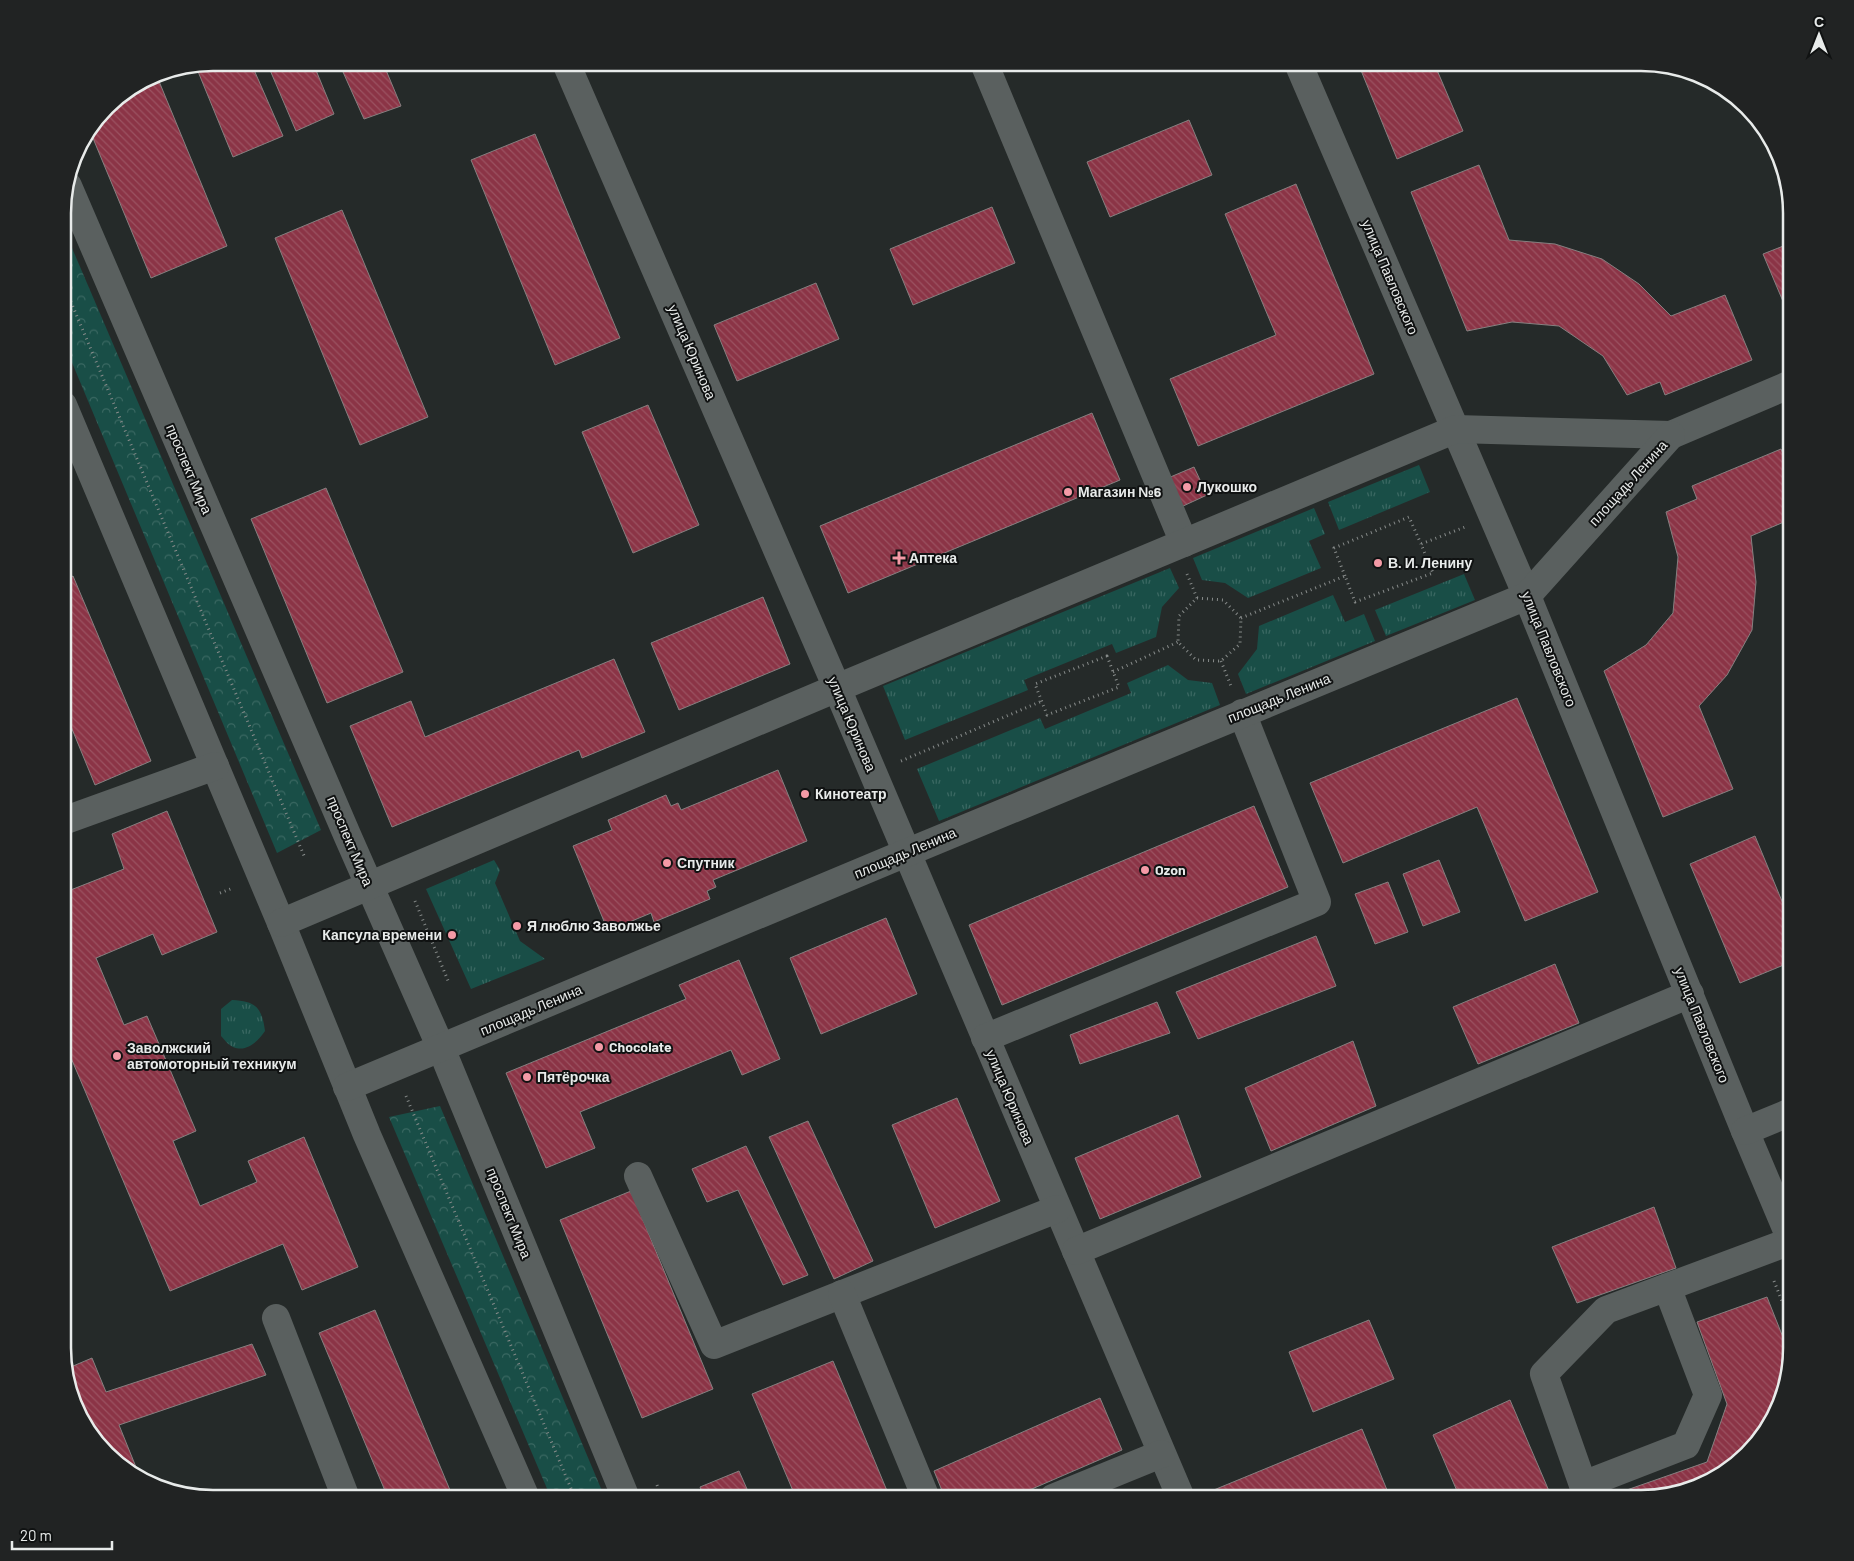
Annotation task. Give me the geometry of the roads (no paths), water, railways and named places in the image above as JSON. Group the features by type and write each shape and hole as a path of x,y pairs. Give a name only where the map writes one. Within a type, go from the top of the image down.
{"street":[{"path":"988,71 1184,542"},
{"name":"улица Павловского","path":"1302,71 1494,516 1783,1220"},
{"name":"улица Юринова","path":"570,72 837,688 1177,1490"},
{"name":"проспект Мира","path":"73,197 441,1048 623,1490"},
{"path":"1671,435 1783,388"},
{"path":"72,426 281,924 347,1087 523,1490"},
{"name":"площадь Ленина","path":"281,924 837,688 1456,429 1671,435"},
{"name":"площадь Ленина","path":"347,1087 906,852 1527,596 1671,435"},
{"path":"985,1038 1317,902 1242,714"},
{"path":"72,817 215,766"},
{"path":"1076,1251 1690,994"},
{"path":"1745,1131 1783,1116"},
{"path":"638,1176 714,1345 1057,1209"},
{"path":"1667,1287 1708,1396 1686,1445 1583,1485 1544,1374 1606,1310 1667,1287 1783,1244"},
{"path":"842,1294 923,1490"},
{"path":"276,1318 343,1490"},
{"path":"1073,1490 1161,1454"}],"place":[{"name":"Лукошко","path":"1187,487"},
{"name":"Магазин №6","path":"1068,492"},
{"name":"Аптека","path":"899,558"},
{"name":"В. И. Ленину","path":"1378,563"},
{"name":"Кинотеатр","path":"805,794"},
{"name":"Спутник","path":"667,863"},
{"name":"Ozon","path":"1145,870"},
{"name":"Я люблю Заволжье","path":"517,926"},
{"name":"Капсула времени","path":"452,935"},
{"name":"Chocolate","path":"599,1047"},
{"name":"Заволжский автомоторный техникум","path":"117,1056"},
{"name":"Пятёрочка","path":"527,1077"}]}
